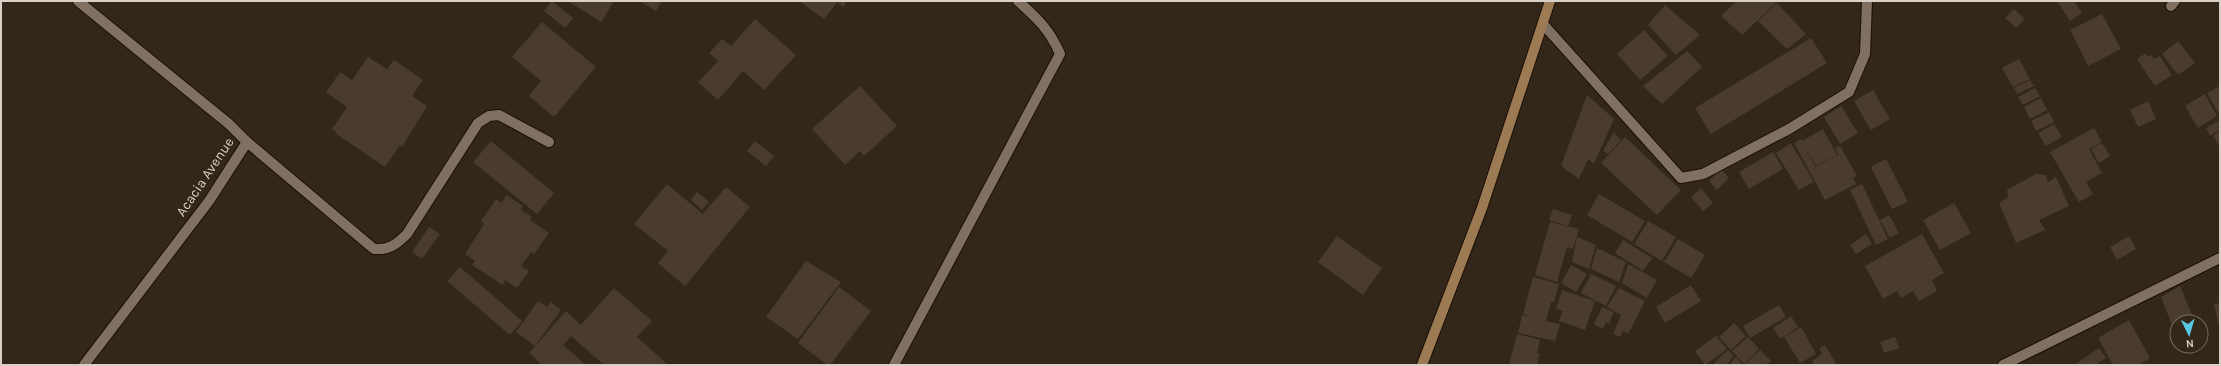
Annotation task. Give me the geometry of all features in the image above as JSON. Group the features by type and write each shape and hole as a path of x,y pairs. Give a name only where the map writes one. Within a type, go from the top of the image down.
{"street":[{"name":"Acacia Avenue","path":"78,1 229,124 247,142 209,201 84,365"},
{"path":"894,365 1060,54 1053,37 1039,20 1018,1"},
{"path":"1422,365 1482,208 1550,1"},
{"path":"1543,24 1681,178 1702,174 1789,129 1849,92 1865,54 1867,1"},
{"path":"247,142 374,248 384,250 396,246 407,234 478,123 489,116 498,115 549,142"},
{"path":"2002,365 2220,258"}],"building":[{"path":"552,1 573,18 565,28 544,11"},
{"path":"568,1 614,1 601,22"},
{"path":"640,1 662,1 656,11"},
{"path":"799,1 847,1 843,7 837,2 824,19"},
{"path":"1737,1 1774,1 1776,3 1742,35 1721,16"},
{"path":"2057,1 2074,1 2082,13 2070,21"},
{"path":"1777,3 1806,34 1787,49 1758,21"},
{"path":"1665,5 1700,35 1676,55 1648,25"},
{"path":"2014,9 2025,19 2016,28 2005,18"},
{"path":"2102,14 2121,49 2088,66 2070,30"},
{"path":"755,19 796,55 764,90 743,71 718,100 698,82 718,61 709,53 722,39 731,46"},
{"path":"542,22 596,67 554,117 529,96 541,81 512,57"},
{"path":"1644,30 1668,56 1640,80 1617,54"},
{"path":"1811,38 1827,63 1711,134 1695,108"},
{"path":"2178,41 2195,63 2178,75 2162,54"},
{"path":"1687,51 1702,67 1662,104 1643,86"},
{"path":"2146,53 2148,57 2152,55 2154,59 2160,56 2172,75 2155,86 2137,59"},
{"path":"368,57 387,69 394,60 423,80 412,96 427,106 402,147 400,145 385,167 335,133 336,132 332,129 347,107 326,92 340,72 352,80"},
{"path":"2019,59 2030,79 2013,87 2002,68"},
{"path":"2030,80 2034,86 2017,94 2014,88"},
{"path":"860,86 897,126 864,156 860,151 845,165 812,129"},
{"path":"2220,86 2220,116 2207,93"},
{"path":"2035,88 2040,96 2023,105 2018,97"},
{"path":"1873,90 1890,119 1871,130 1854,101"},
{"path":"2205,94 2217,116 2198,128 2185,106"},
{"path":"1587,95 1614,119 1594,164 1588,159 1579,179 1561,166"},
{"path":"2041,98 2047,110 2030,119 2024,107"},
{"path":"2148,101 2156,119 2138,127 2130,110"},
{"path":"1841,106 1858,133 1840,144 1824,117"},
{"path":"2049,112 2054,122 2036,131 2031,121"},
{"path":"2220,120 2220,130 2210,136 2206,128"},
{"path":"2054,124 2062,137 2046,146 2038,133"},
{"path":"2094,128 2102,142 2089,149 2102,173 2086,182 2093,194 2079,202 2050,152"},
{"path":"1823,129 1837,155 1816,166 1806,150 1815,167 1838,155 1835,148 1840,146 1857,176 1853,178 1856,184 1825,200 1794,143 1801,139 1802,141"},
{"path":"2220,131 2220,147 2213,136"},
{"path":"1614,132 1621,140 1608,154 1603,151"},
{"path":"1625,137 1681,190 1657,215 1601,163"},
{"path":"491,141 554,193 537,214 473,162"},
{"path":"755,141 774,156 766,166 747,151"},
{"path":"1791,143 1814,182 1799,190 1776,153"},
{"path":"2102,143 2110,156 2099,163 2091,149"},
{"path":"1773,152 1783,169 1749,189 1739,172"},
{"path":"1886,159 1908,202 1892,209 1871,167"},
{"path":"1721,169 1729,178 1717,190 1709,181"},
{"path":"2036,174 2046,175 2048,182 2056,177 2069,206 2039,220 2045,230 2016,243 1999,203 2008,197 2007,190"},
{"path":"667,184 703,214 726,187 750,207 685,286 658,263 668,251 634,224"},
{"path":"1862,184 1888,239 1876,245 1850,190"},
{"path":"1701,188 1713,203 1703,211 1691,197"},
{"path":"697,192 709,202 702,210 691,200"},
{"path":"1599,194 1645,221 1632,242 1587,215"},
{"path":"507,195 523,206 521,210 532,217 530,220 549,233 534,254 531,252 521,266 529,271 517,288 505,280 503,285 472,265 475,261 465,254 484,224 481,221 496,199 501,203"},
{"path":"1954,203 1971,233 1940,250 1923,220"},
{"path":"1553,209 1572,215 1568,226 1549,220"},
{"path":"1889,215 1899,233 1890,238 1880,220"},
{"path":"1648,221 1676,237 1662,261 1634,244"},
{"path":"1550,222 1579,229 1573,249 1567,247 1557,282 1535,275"},
{"path":"429,227 440,234 422,259 412,252"},
{"path":"1866,234 1872,244 1856,254 1850,245"},
{"path":"1922,234 1944,273 1932,280 1937,291 1919,301 1913,291 1901,298 1897,291 1883,299 1865,266"},
{"path":"1337,236 1382,268 1363,295 1318,262"},
{"path":"2129,236 2136,249 2117,260 2110,247"},
{"path":"1577,237 1596,245 1589,269 1572,262"},
{"path":"1678,239 1705,255 1691,278 1664,262"},
{"path":"1623,240 1652,258 1643,271 1615,253"},
{"path":"1597,248 1626,262 1619,282 1591,269"},
{"path":"806,261 841,282 798,339 766,317"},
{"path":"1628,264 1657,280 1647,298 1622,283"},
{"path":"1571,265 1587,274 1576,292 1561,283"},
{"path":"460,267 522,321 510,335 447,281"},
{"path":"1591,274 1616,286 1606,306 1581,293"},
{"path":"1533,277 1559,284 1554,302 1551,302 1546,321 1560,324 1555,341 1518,333 1522,315 1530,317 1523,314"},
{"path":"1691,285 1701,301 1665,323 1656,307"},
{"path":"2180,286 2192,314 2169,314 2169,318 2161,297"},
{"path":"839,287 871,311 830,365 828,365 798,343"},
{"path":"614,288 652,321 637,337 666,363 664,365 604,365 571,336 563,345 586,365 542,365 529,353 566,311 581,325"},
{"path":"1619,288 1645,301 1628,334 1623,331 1620,337 1613,334 1621,315 1607,307"},
{"path":"1562,290 1595,301 1585,330 1559,321 1563,311 1556,309"},
{"path":"538,301 547,307 551,302 561,310 535,346 516,332"},
{"path":"2220,303 2220,322 2218,323 2214,304"},
{"path":"1779,305 1786,317 1750,338 1743,326"},
{"path":"1602,307 1614,312 1609,324 1606,322 1603,329 1594,324"},
{"path":"1791,316 1798,327 1780,339 1773,328"},
{"path":"2129,320 2150,358 2138,365 2113,365 2098,338"},
{"path":"1734,323 1746,336 1731,350 1719,337"},
{"path":"1801,327 1816,354 1800,363 1784,337"},
{"path":"1517,334 1540,340 1537,353 1540,354 1537,365 1509,365"},
{"path":"1716,336 1727,349 1705,365 1695,351"},
{"path":"1748,337 1759,349 1744,364 1732,351"},
{"path":"1895,337 1899,348 1884,353 1880,342"},
{"path":"1825,345 1837,365 1814,365 1812,361 1822,354 1819,348"},
{"path":"2099,348 2106,358 2095,365 2079,365 2077,363"},
{"path":"1728,350 1734,356 1726,365 1717,365 1714,363"},
{"path":"1760,350 1771,361 1766,365 1745,364"},
{"path":"1736,357 1743,365 1729,365"}]}
